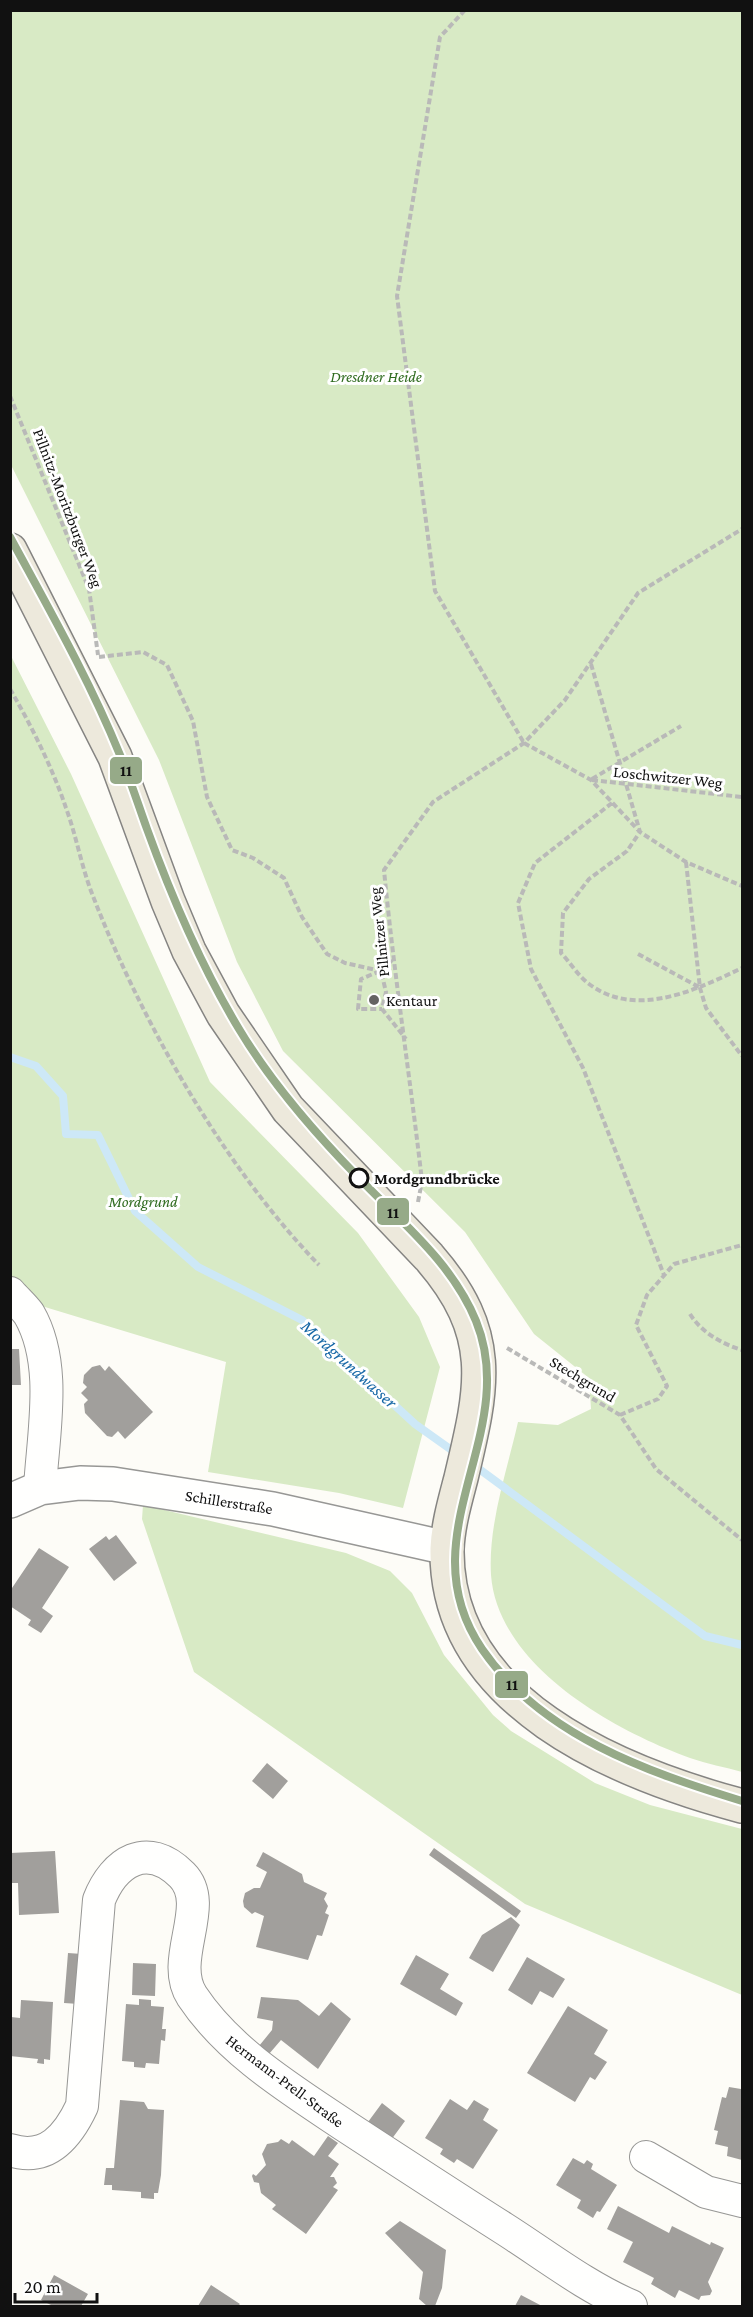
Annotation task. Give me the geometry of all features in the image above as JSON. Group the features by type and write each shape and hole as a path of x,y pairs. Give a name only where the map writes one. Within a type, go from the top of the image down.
{"main road":[{"path":"10,550 89,701 115,757 189,951 223,1014 288,1109 449,1280 473,1330 479,1358 479,1399 449,1534 449,1581 455,1608 466,1635 492,1673 522,1702 558,1730 608,1760 655,1780 742,1806"}],"street":[{"path":"10,1293 28,1314 44,1362 46,1388 40,1488"},
{"name":"Schillerstraße","path":"10,1500 40,1488 80,1483 113,1484 449,1534"},
{"name":"Hermann-Prell-Straße","path":"10,2150 21,2154 56,2145 73,2124 82,2106 99,1900 114,1872 126,1863 150,1857 165,1861 182,1875 192,1889 194,1903 185,1956 186,1974 190,1993 222,2034 324,2111 427,2180 631,2307"},
{"path":"646,2157 706,2192 742,2201"}],"path":[{"path":"465,10 440,36 398,296 435,591 524,743"},
{"name":"Pillnitz-Moritzburger Weg","path":"10,396 89,590 99,657 89,701"},
{"name":"Pillnitzer Weg","path":"408,1235 422,1180 406,1039 392,960 384,870 433,802 524,743 565,700 638,593 742,529"},
{"path":"99,657 143,652 167,665 194,721 207,796 232,850 253,858 284,878 302,917 327,954 345,963 381,971"},
{"path":"591,663 618,764 640,832 627,851 589,879 563,913 561,952 588,984 622,1000 652,1000 700,988 742,968"},
{"path":"10,689 27,718 66,807 90,888 118,959 186,1088 244,1172 319,1265"},
{"path":"591,780 681,726"},
{"name":"Loschwitzer Weg","path":"524,743 591,780 640,832 686,862 742,885"},
{"name":"Loschwitzer Weg","path":"591,780 742,797"},
{"path":"612,803 535,863 518,903 531,969 583,1068 664,1275"},
{"path":"686,862 700,988 706,1008 742,1056"},
{"path":"638,954 700,988"},
{"path":"392,960 381,971 362,979 358,1009 382,1010 406,1039"},
{"path":"381,971 386,992 382,1010"},
{"path":"620,1415 658,1399 667,1386 636,1325 647,1295 674,1264 742,1245"},
{"path":"690,1314 697,1326 730,1346 742,1350"},
{"name":"Stechgrund","path":"473,1330 620,1415 656,1469 742,1540"}],"green space":[{"name":"Dresdner Heide","path":"11,10 742,11 742,1772 696,1760 660,1746 595,1712 564,1690 537,1666 514,1638 498,1608 491,1575 491,1556 495,1517 518,1422 558,1425 591,1409 589,1378 534,1334 465,1232 283,1051 237,962 159,760 11,465"},
{"name":"Mordgrund","path":"10,654 71,774 210,1082 358,1233 419,1317 440,1367 403,1508 339,1493 208,1472 226,1362 35,1304 11,1276"},
{"path":"143,1505 346,1553 390,1571 412,1593 444,1655 493,1715 511,1731 595,1783 650,1805 742,1829 742,1995 525,1904 194,1672 142,1519"}],"building":[{"path":"10,1349 19,1349 21,1385 10,1385"},
{"path":"100,1365 105,1371 109,1366 153,1412 125,1439 118,1431 112,1437 107,1436 85,1413 84,1404 88,1400 81,1393 87,1387 83,1383 84,1375 92,1367"},
{"path":"116,1535 137,1563 114,1581 89,1549 106,1536 109,1540"},
{"path":"39,1548 69,1567 42,1608 53,1616 41,1633 28,1625 31,1620 10,1606 10,1591"},
{"path":"267,1763 288,1781 273,1799 252,1781"},
{"path":"434,1848 521,1911 516,1918 429,1855"},
{"path":"55,1851 59,1913 19,1915 18,1883 10,1883 10,1853"},
{"path":"263,1852 302,1874 304,1882 327,1893 324,1899 328,1906 325,1913 329,1915 322,1936 317,1935 308,1960 256,1947 264,1916 255,1912 252,1914 244,1907 243,1901 245,1893 254,1888 260,1888 267,1872 256,1866"},
{"path":"511,1917 520,1925 493,1972 469,1958 482,1935"},
{"path":"68,1953 82,1954 79,2004 64,2003"},
{"path":"416,1955 449,1974 440,1989 463,2003 456,2016 400,1984"},
{"path":"527,1957 565,1979 553,1998 540,1991 532,2005 508,1990"},
{"path":"133,1963 156,1964 155,1996 132,1995"},
{"path":"261,1997 298,2000 319,2016 331,2002 351,2019 318,2069 281,2040 269,2054 259,2046 272,2030 273,2021 257,2018"},
{"path":"139,1999 151,2000 151,2006 164,2007 162,2029 166,2029 165,2041 161,2040 159,2064 146,2063 145,2068 134,2067 134,2062 122,2061 126,2004 139,2005"},
{"path":"21,2000 53,2002 50,2060 44,2059 44,2064 37,2063 38,2059 10,2056 11,2017 20,2018"},
{"path":"568,2006 608,2030 594,2054 607,2062 595,2080 590,2077 575,2102 527,2073"},
{"path":"742,2085 742,2160 727,2156 728,2147 715,2144 718,2131 714,2130 722,2097 726,2098 729,2087 741,2089"},
{"path":"450,2099 467,2110 474,2100 489,2109 483,2120 498,2130 473,2169 457,2159 454,2163 440,2154 443,2149 425,2138"},
{"path":"120,2100 144,2102 148,2109 164,2110 161,2175 158,2193 154,2193 154,2199 141,2198 141,2192 112,2190 112,2185 104,2185 106,2168 114,2168"},
{"path":"382,2103 405,2121 391,2140 368,2122"},
{"path":"328,2136 338,2143 328,2156 339,2164 330,2177 334,2177 337,2183 333,2187 338,2190 306,2234 272,2209 276,2205 261,2193 259,2183 254,2182 252,2176 253,2174 256,2176 266,2165 262,2154 267,2144 278,2142 281,2139 289,2144 292,2140 314,2156"},
{"path":"573,2158 584,2164 587,2160 593,2164 591,2169 617,2185 600,2212 597,2211 593,2218 577,2208 581,2200 556,2185"},
{"path":"618,2206 669,2233 672,2226 710,2245 711,2242 724,2248 708,2282 712,2291 710,2295 701,2296 699,2300 679,2290 675,2298 651,2284 654,2278 623,2262 633,2242 607,2229"},
{"path":"400,2221 446,2250 442,2288 435,2306 427,2306 419,2299 423,2272 385,2233"},
{"path":"54,2275 88,2294 81,2306 53,2306 41,2300"},
{"path":"211,2285 240,2304 238,2306 198,2306"},
{"path":"521,2295 542,2306 515,2306"}],"waterway":[{"name":"Mordgrundwasser","path":"10,1057 36,1066 63,1096 66,1134 98,1135 135,1211 198,1267 302,1320 415,1424 460,1456"},
{"name":"Mordgrundwasser","path":"471,1463 705,1636 742,1645"}],"transit line":[{"name":"11","path":"10,537 95,699 124,764 177,906 212,981 239,1029 265,1069 309,1124 439,1261 466,1300 476,1321 486,1363 486,1404 458,1525 455,1566 462,1607 482,1649 506,1679 534,1705 565,1727 634,1763 742,1801"}],"place":[{"name":"Kentaur","path":"374,1000"},
{"name":"Mordgrundbrücke","path":"359,1178"}]}
